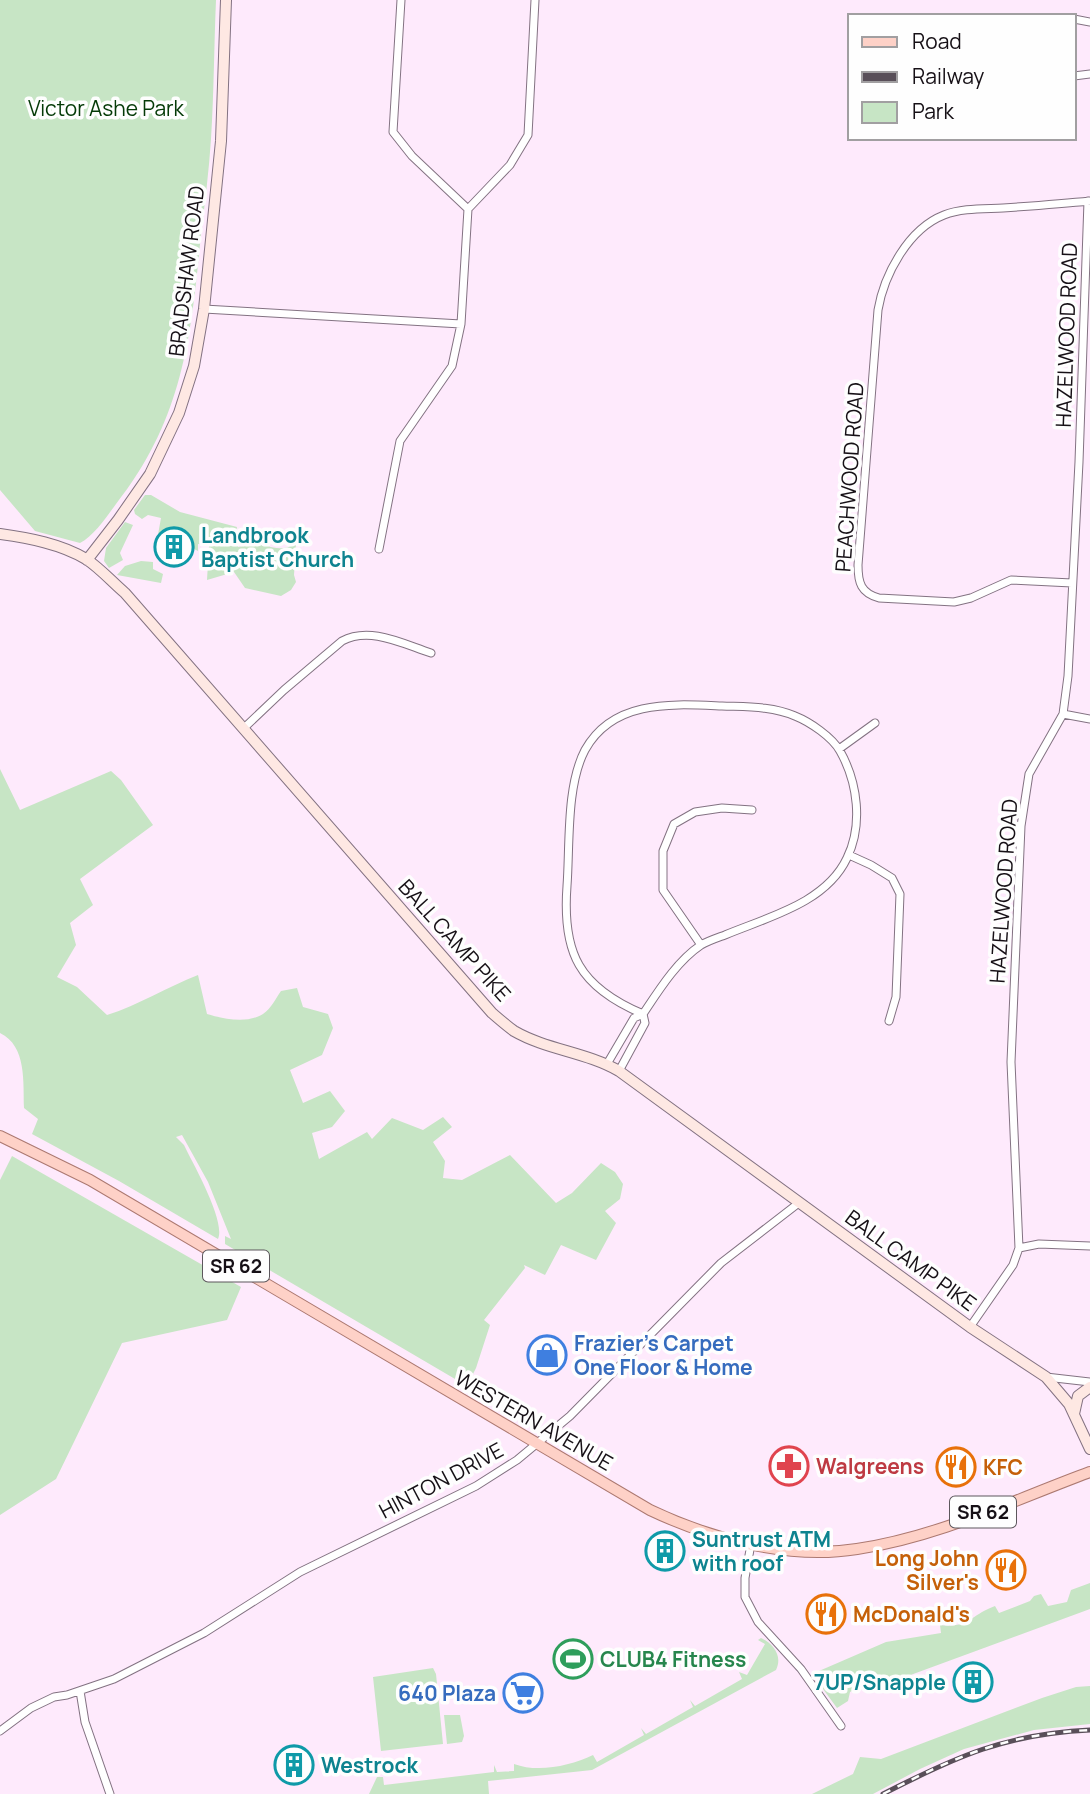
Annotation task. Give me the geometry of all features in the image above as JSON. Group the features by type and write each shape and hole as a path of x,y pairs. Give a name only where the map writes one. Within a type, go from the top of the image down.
{"main road":[{"name":"WESTERN AVENUE","path":"0,1136 89,1180 657,1514 713,1534 751,1544 810,1551 856,1550 894,1542 952,1523 1090,1472"}],"street":[{"name":"BRADSHAW ROAD","path":"88,560 142,486 170,435 194,366 204,309 221,141 226,0"},
{"path":"401,0 393,132 412,156 468,209"},
{"path":"379,549 400,440 452,366 461,324 468,209 510,165 527,135 535,0"},
{"name":"PEACHWOOD ROAD","path":"1072,583 1011,580 954,602 879,598 869,595 861,588 858,565 878,310 882,290 891,270 914,237 942,216 978,209 1089,201"},
{"name":"HAZELWOOD ROAD","path":"970,1327 1013,1265 1019,1248 1011,1062 1021,826 1029,774 1063,714 1086,347 1089,201"},
{"path":"204,309 461,324"},
{"name":"BALL CAMP PIKE","path":"0,534 47,544 88,560 137,605 492,1013 514,1031 607,1064 619,1071 970,1327 1046,1377 1090,1384"},
{"path":"244,728 284,690 342,641 352,636 370,634 431,653"},
{"path":"607,1064 634,1018 643,1014 682,961 701,945 819,893 841,870 849,856 856,822 855,790 839,749 808,723 768,708 652,705 622,715 594,737 578,765 565,911 569,943 573,955 589,980 608,995 643,1014 645,1023 619,1071"},
{"path":"1063,714 1090,719"},
{"path":"839,749 875,723"},
{"path":"701,945 663,890 663,852 674,824 695,812 722,808 752,810"},
{"path":"849,856 892,878 900,894 897,997 889,1021"},
{"name":"HINTON DRIVE","path":"0,1731 31,1707 54,1697 114,1679 205,1633 300,1572 476,1486 517,1460 575,1411 721,1263 800,1202"},
{"path":"1019,1248 1039,1244 1090,1246"},
{"path":"1046,1377 1061,1392 1090,1449"},
{"path":"1074,1414 1078,1396 1090,1384"},
{"path":"751,1544 744,1578 745,1597 758,1622 800,1669 841,1727"},
{"path":"80,1691 85,1723 110,1794"}],"green space":[{"name":"Victor Ashe Park","path":"0,0 216,0 209,162 193,308 180,376 156,440 138,472 100,525 80,543 35,531 0,490"},
{"path":"145,495 151,495 180,512 237,527 235,536 238,547 255,543 283,548 296,543 296,582 291,590 281,596 245,588 234,572 207,580 209,546 198,544 198,551 190,547 191,541 160,535 157,540 161,518 148,515 142,519 135,514 134,510"},
{"path":"125,522 133,525 120,553 123,560 109,568 104,561 106,548"},
{"path":"141,561 153,562 153,569 163,574 161,583 117,575 125,566"},
{"path":"0,769 20,810 111,771 121,780 153,825 80,879 93,905 70,923 76,945 57,977 77,987 107,1015 198,975 207,1014 235,1020 257,1017 268,1009 281,991 297,988 303,1007 328,1014 333,1028 322,1055 290,1070 303,1103 330,1091 345,1111 332,1127 312,1133 319,1159 367,1132 372,1139 392,1118 423,1130 443,1117 452,1127 433,1142 445,1161 443,1178 462,1180 510,1155 556,1203 572,1193 601,1163 615,1172 623,1184 620,1199 605,1211 616,1223 596,1260 561,1245 545,1275 524,1265 525,1268 484,1320 490,1325 467,1386 225,1244 225,1236 231,1239 208,1182 182,1135 176,1137 184,1145 213,1206 219,1231 218,1239 32,1134 38,1119 24,1108 19,1056 9,1039 0,1033"},
{"path":"12,1156 241,1287 227,1320 122,1343 56,1479 0,1515 0,1180"},
{"path":"1090,1583 1090,1609 867,1691 858,1688 850,1692 848,1701 837,1708 812,1674 886,1642 941,1633 940,1625 964,1623 995,1606 999,1613 1041,1594 1048,1606 1067,1602 1071,1590"},
{"path":"761,1638 776,1651 776,1670 592,1770 488,1781 489,1794 369,1794 377,1777 383,1777 384,1785 494,1772 494,1765 497,1772 514,1771 514,1764 533,1768 554,1767 593,1755 597,1762 644,1735 641,1728 646,1734 693,1707 690,1700 695,1706 742,1679 739,1672 747,1675 765,1644 758,1640"},
{"path":"433,1668 436,1674 443,1744 381,1751 373,1677"},
{"path":"1090,1686 1090,1724 1034,1730 964,1749 873,1794 812,1794 853,1774 860,1757 881,1759 1042,1698 1076,1687"},
{"path":"444,1715 460,1715 464,1736 462,1742 447,1744"}],"railway":[{"path":"883,1794 983,1749 1033,1736 1090,1730"}],"place":[{"name":"Landbrook Baptist Church","path":"174,547"},
{"name":"Frazier's Carpet One Floor & Home","path":"547,1355"},
{"name":"Walgreens","path":"789,1466"},
{"name":"KFC","path":"956,1467"},
{"name":"Suntrust ATM with roof","path":"665,1551"},
{"name":"Long John Silver's","path":"1006,1570"},
{"name":"McDonald's","path":"826,1614"},
{"name":"CLUB4 Fitness","path":"573,1659"},
{"name":"7UP/Snapple","path":"973,1682"},
{"name":"640 Plaza","path":"523,1693"},
{"name":"Westrock","path":"294,1765"}]}
